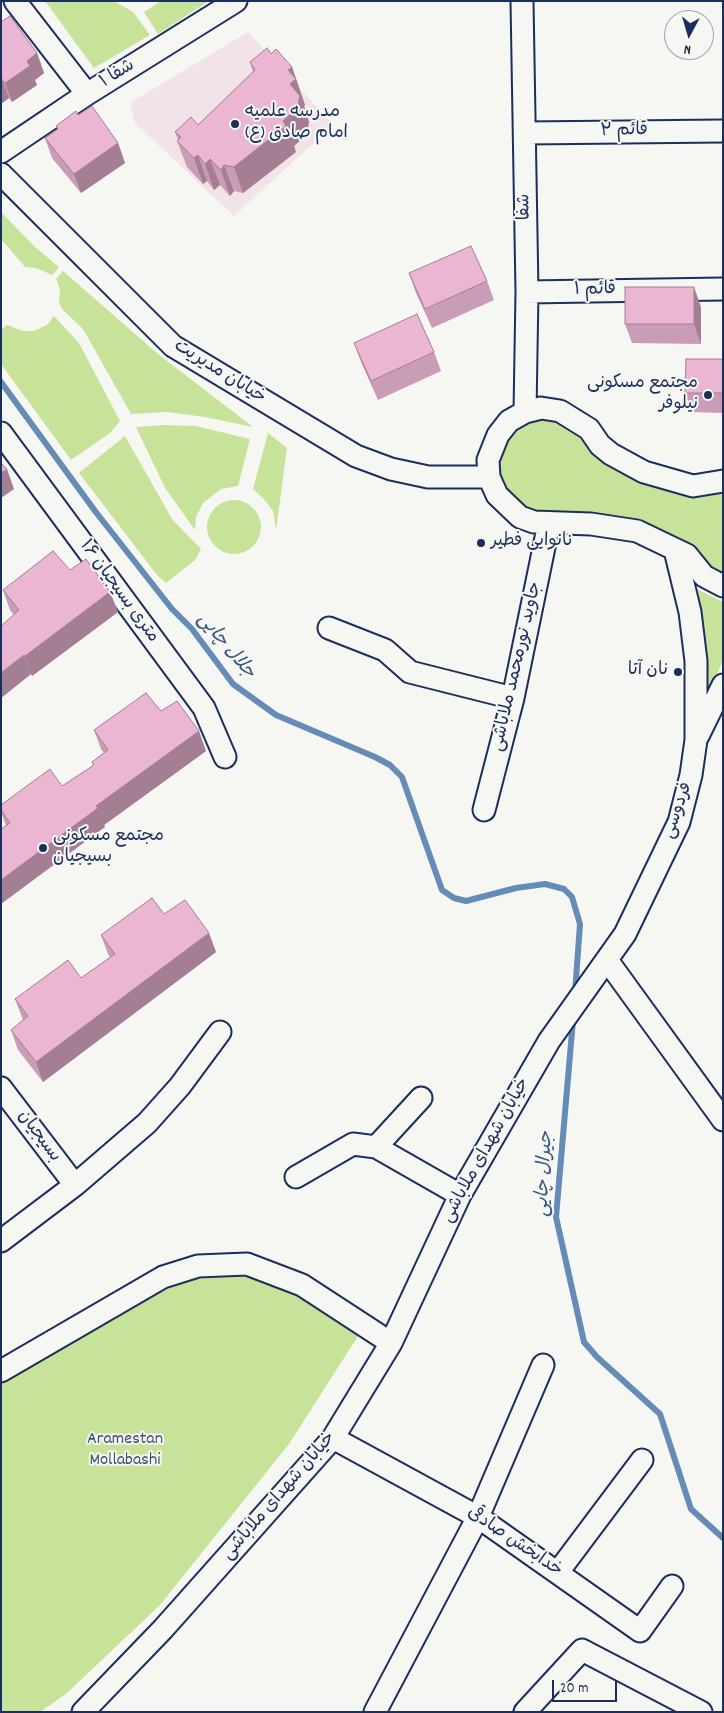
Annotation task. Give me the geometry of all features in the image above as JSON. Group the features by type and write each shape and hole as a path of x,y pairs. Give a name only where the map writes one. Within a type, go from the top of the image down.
{"street":[{"path":"15,1 87,94"},
{"name":"شفا ۱","path":"1,152 87,94 236,1"},
{"name":"شفا","path":"522,1 527,292 525,412"},
{"name":"قائم ۲","path":"525,134 723,131"},
{"name":"خیابان مدیریت","path":"5,181 172,346 356,456 391,469 428,476 489,477"},
{"name":"قائم ۱","path":"527,292 723,289"},
{"path":"723,480 693,486 644,472 611,454 600,445 589,429 560,411 541,408 525,412 509,421 498,435 488,460 489,477 497,495 508,508 520,517 549,524 591,524 637,531 687,555 704,576 723,586"},
{"name":"۱۶ متری بسیجیان","path":"1,433 204,708 225,757"},
{"name":"جاوید نورمحمد ملاباشی","path":"484,810 513,698 549,524"},
{"name":"فردوسی","path":"548,1041 625,934 679,822 689,790 696,740 696,661 690,612 675,550"},
{"path":"329,628 385,650 410,672 513,698"},
{"path":"696,740 723,685"},
{"path":"607,960 723,1120"},
{"path":"1,1241 75,1185 147,1123 180,1086 220,1032"},
{"name":"خیابان شهدای ملاباشی","path":"83,1712 164,1629 334,1438 391,1343 460,1195 548,1041"},
{"name":"بسیجیان","path":"1,1088 75,1185"},
{"path":"376,1147 421,1098"},
{"path":"296,1177 353,1144 376,1147 460,1195"},
{"path":"1,1371 163,1277 198,1266 247,1264 302,1285 391,1343"},
{"path":"375,1712 478,1517 544,1365"},
{"name":"خدابخش صادقی","path":"334,1438 478,1517 640,1632 672,1586"},
{"path":"558,1572 642,1460"},
{"path":"525,1712 582,1650 701,1712"}],"shaded area":[{"name":"مدرسه علمیه امام صادق (ع)","path":"248,32 333,125 234,216 135,123 130,103"}],"green space":[{"path":"45,1 114,1 133,12 150,35 94,68"},
{"path":"161,1 209,1 158,34 144,12"},
{"path":"1,212 34,246 59,267 52,275 36,268 25,267 1,239"},
{"path":"63,271 158,354 253,427 205,417 167,412 131,414 83,329 62,309 59,302 60,289 56,279"},
{"path":"54,316 79,343 120,421 110,433 71,460 1,364 1,330 7,325 23,331 34,331 47,325"},
{"path":"562,415 599,450 723,485 723,580 690,551 529,517 495,479 499,443 525,418"},
{"path":"165,425 196,426 250,439 238,486 221,489 203,503 196,517 195,530 165,488 136,427"},
{"path":"268,433 287,448 276,530 273,511 253,489"},
{"path":"125,436 172,519 201,549 195,560 166,583 157,575 79,473"},
{"path":"229,500 239,500 249,504 257,512 261,527 257,542 249,550 239,554 229,554 219,550 211,542 207,532 207,522 211,512 219,504"},
{"path":"693,587 723,602 723,660 704,704"},
{"name":"Aramestan Mollabashi","path":"198,1275 244,1275 299,1293 360,1333 289,1444 160,1605 67,1693 40,1712 1,1712 1,1383 134,1304"}],"building":[{"path":"10,16 37,53 27,61 30,66 5,83 1,79 1,22"},
{"path":"267,48 271,54 276,49 292,67 288,70 296,79 290,84 300,96 297,108 283,121 286,126 234,167 224,165 221,170 210,159 205,164 198,155 194,158 177,141 181,137 175,132 191,117 198,125 255,70 250,62"},
{"path":"92,106 118,143 74,174 45,138 58,129 56,126 76,111 78,115"},
{"path":"471,246 487,281 425,309 409,273"},
{"path":"625,287 694,287 694,324 625,324"},
{"path":"417,314 434,352 371,381 354,343"},
{"path":"686,359 723,359 723,393 685,393"},
{"path":"1,463 7,469 1,473"},
{"path":"53,551 70,570 86,559 110,592 1,673 1,626 19,610 3,590"},
{"path":"146,693 161,711 177,701 199,731 96,806 98,808 1,880 1,829 10,823 1,810 1,805 50,769 62,786 94,765 92,762 108,750 94,730"},
{"path":"152,898 164,914 185,900 209,933 36,1062 11,1030 28,1016 15,999 68,960 81,978 115,954 101,935"}],"waterway":[{"name":"جلال چایی","path":"1,382 95,511 172,609 192,629 233,684 276,715 375,757 390,765 402,777 442,890 454,898 466,901 516,888 545,884 564,889 572,897 580,924 575,993"},
{"name":"جیرال چایی","path":"573,1020 556,1217 584,1342 597,1357 660,1414 691,1509 723,1538"}],"place":[{"name":"مدرسه علمیه امام صادق (ع)","path":"235,124"},
{"name":"مجتمع مسکونی نیلوفر","path":"708,395"},
{"name":"نانوایی فطیر","path":"481,543"},
{"name":"نان آتا","path":"678,672"},
{"name":"مجتمع مسکونی بسیجیان","path":"43,848"}]}
